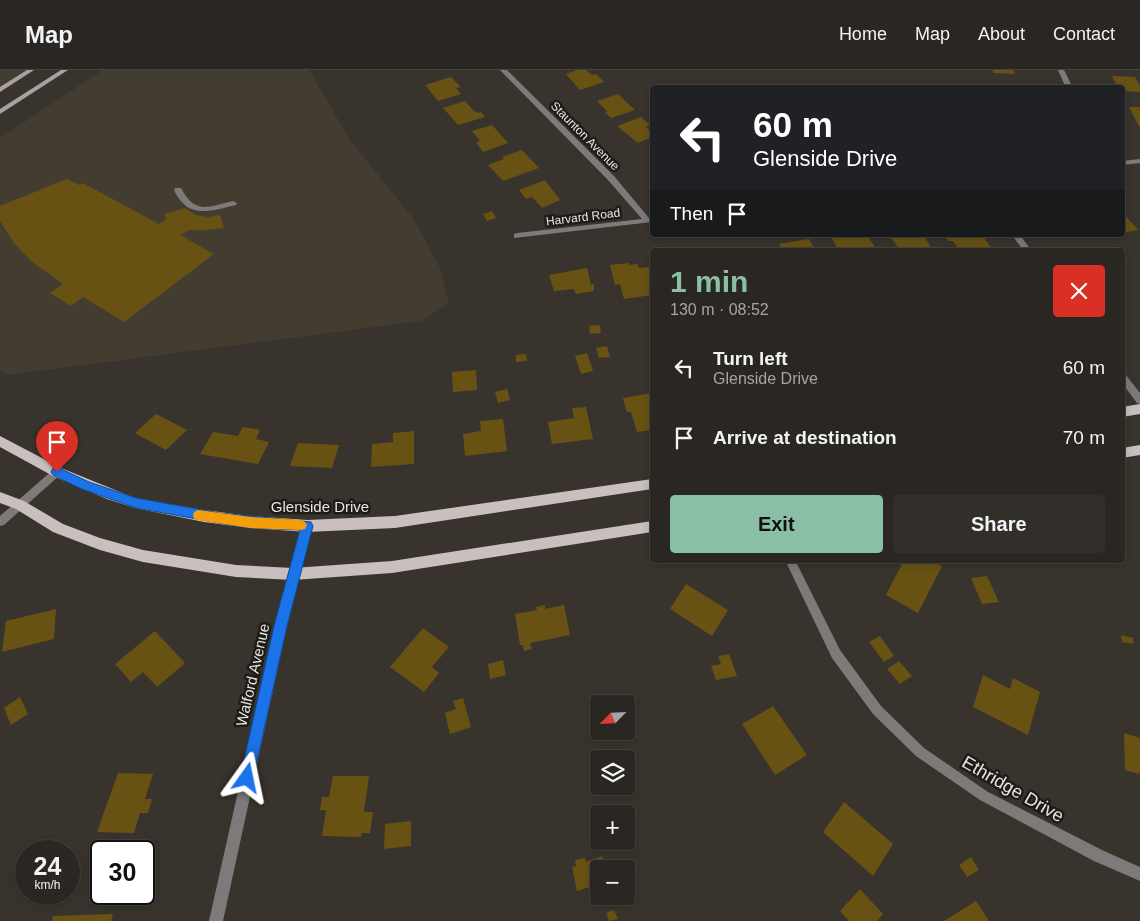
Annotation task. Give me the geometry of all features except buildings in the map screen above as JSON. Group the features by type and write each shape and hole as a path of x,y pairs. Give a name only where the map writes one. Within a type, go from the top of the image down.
{"main road":[{"path":"0,90 31,70"},
{"path":"0,112 65,70"},
{"path":"1125,412 1140,409"},
{"name":"Glenside Drive","path":"0,440 57,472 86,485 136,503 204,516 250,522 307,526 405,520 650,484"},
{"path":"1125,452 1140,450"},
{"path":"0,497 20,505 58,528 100,544 143,556 236,571 293,574 392,567 650,527"}],"street":[{"name":"Staunton Avenue","path":"504,70 650,220"},
{"path":"1061,70 1068,85"},
{"path":"1125,162 1140,161"},
{"path":"178,190 181,199 189,207 203,210 233,203"},
{"name":"Harvard Road","path":"517,236 650,220"},
{"path":"1017,237 1026,248"},
{"path":"1125,380 1140,400"},
{"path":"0,522 57,472"},
{"name":"Walford Avenue","path":"216,921 293,574 307,526"},
{"name":"Ethridge Drive","path":"791,563 836,654 877,710 920,752 984,796 1099,856 1140,874"}],"shaded area":[{"path":"0,70 31,70 0,90"},
{"path":"103,70 309,70 350,140 415,221 440,268 449,303 421,321 7,375 0,370 0,138"}],"slow traffic":[{"path":"198,515 250,522 301,525"}],"route":[{"path":"57,472 111,495 136,503 204,516 250,522 307,526 293,574 247,778"}]}
